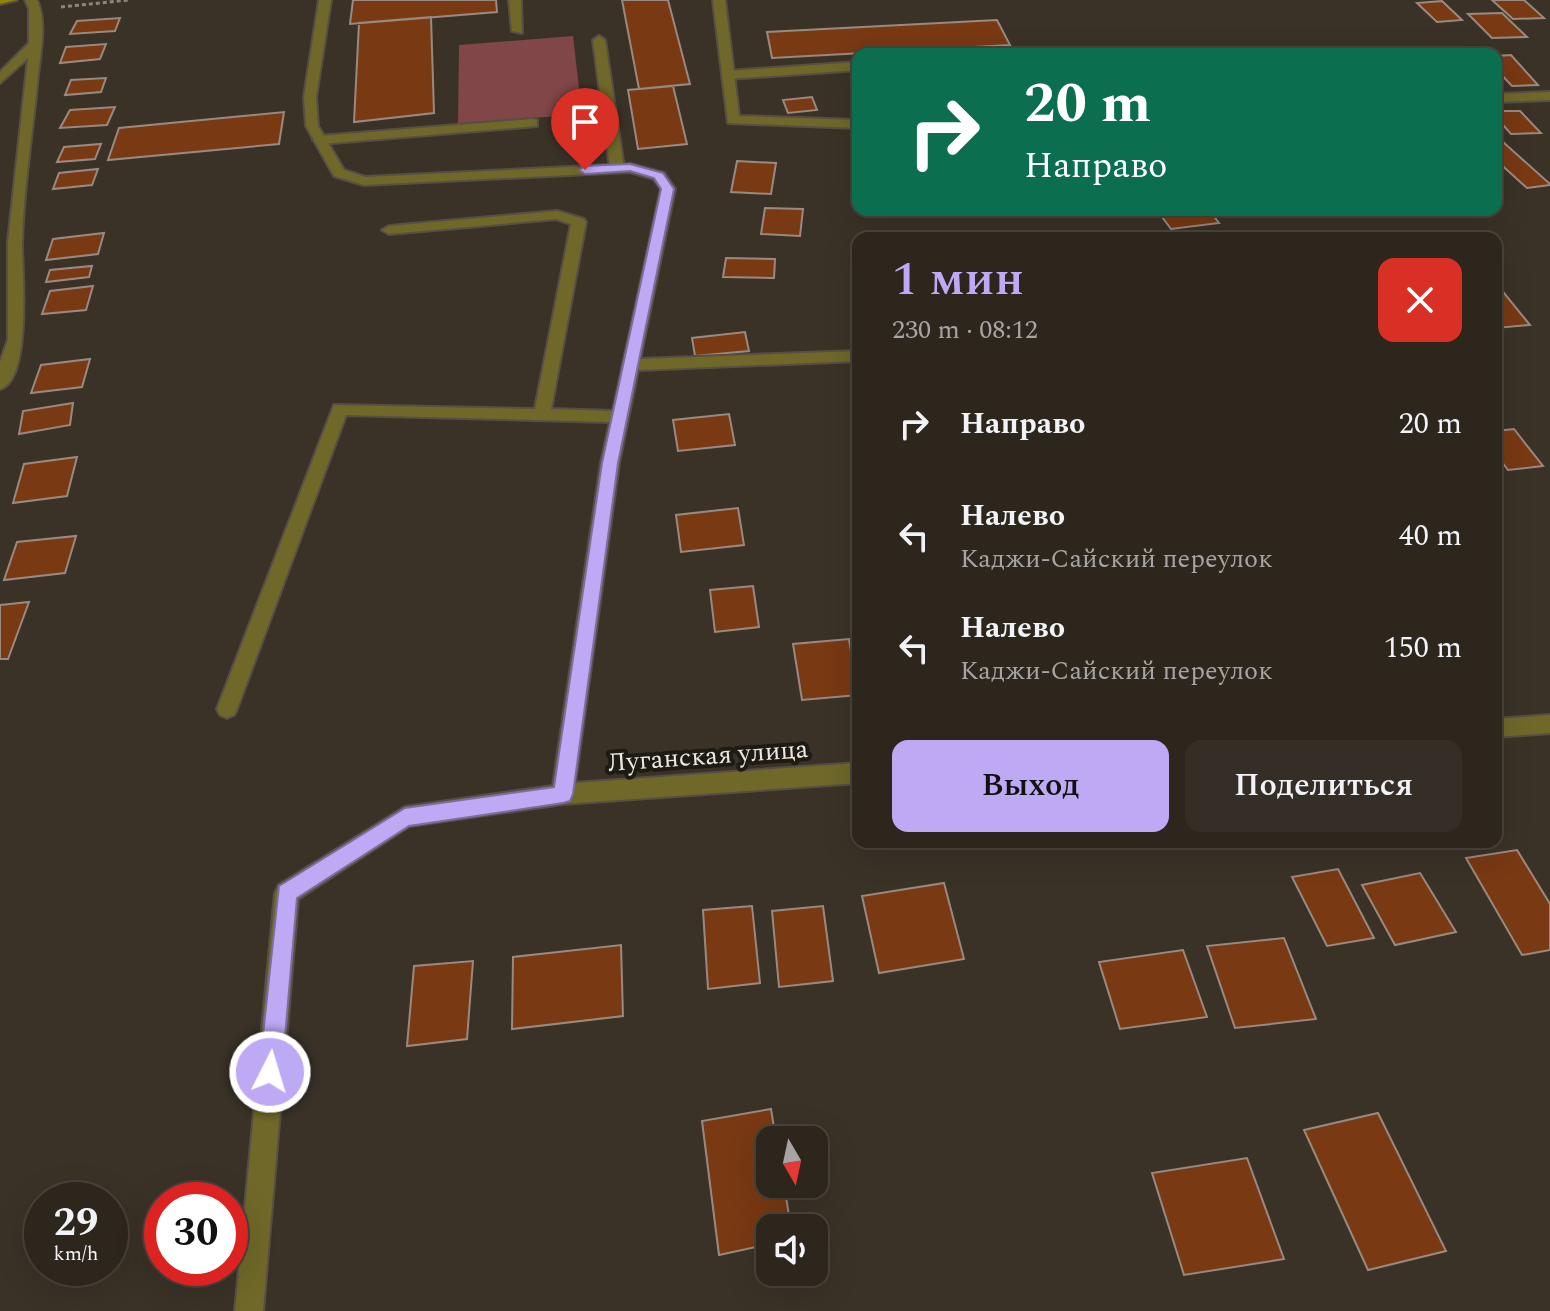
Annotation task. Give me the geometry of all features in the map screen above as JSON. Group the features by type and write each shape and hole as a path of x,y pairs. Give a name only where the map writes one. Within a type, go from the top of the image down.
{"main road":[{"path":"0,1 11,0"}],"street":[{"path":"0,384 16,340 15,242 35,44 35,9 31,0"},
{"path":"325,0 310,97 312,126 339,173 364,181 630,168 659,176 668,189 610,463 563,794"},
{"path":"515,0 518,31"},
{"path":"719,0 733,120 852,124"},
{"path":"599,40 617,168"},
{"path":"0,79 35,44"},
{"path":"728,75 852,66"},
{"path":"1502,98 1550,96"},
{"path":"320,140 532,123"},
{"path":"389,230 557,215 579,222 542,414"},
{"path":"632,365 852,356"},
{"path":"227,709 340,409 620,417"},
{"path":"1502,728 1550,724"},
{"name":"Луганская улица","path":"249,1311 287,893 405,817 563,794 852,773"}],"shaded area":[{"path":"573,36 582,114 458,124 459,45"}],"building":[{"path":"353,0 496,0 497,12 350,24"},
{"path":"622,0 668,0 690,84 639,89"},
{"path":"1492,0 1524,0 1544,18 1513,19"},
{"path":"1442,1 1462,20 1437,22 1417,3"},
{"path":"1502,13 1527,37 1492,38 1468,14"},
{"path":"431,17 434,113 354,122 359,23"},
{"path":"120,18 115,31 70,34 77,21"},
{"path":"997,20 1010,45 852,48 852,54 772,58 767,32"},
{"path":"106,44 100,59 60,63 66,47"},
{"path":"1511,55 1538,85 1512,86 1502,75 1502,56"},
{"path":"106,78 101,92 65,95 71,80"},
{"path":"673,86 687,144 638,149 628,90"},
{"path":"812,97 817,110 788,113 783,100"},
{"path":"115,107 107,125 60,128 70,110"},
{"path":"1502,111 1520,111 1541,133 1511,134 1502,124"},
{"path":"284,112 279,144 108,160 119,128"},
{"path":"1502,142 1550,185 1527,188 1502,165"},
{"path":"101,144 95,159 57,162 64,147"},
{"path":"737,161 776,163 771,194 731,192"},
{"path":"98,169 92,185 53,189 59,173"},
{"path":"765,208 803,209 800,236 761,234"},
{"path":"1161,216 1214,216 1219,223 1171,229"},
{"path":"104,233 98,254 46,260 53,239"},
{"path":"726,258 775,259 774,278 723,277"},
{"path":"92,266 89,277 46,282 50,270"},
{"path":"93,286 86,310 42,314 50,291"},
{"path":"1502,290 1530,325 1502,327"},
{"path":"745,332 749,351 695,356 692,338"},
{"path":"90,359 82,387 31,393 41,365"},
{"path":"73,403 70,425 19,434 23,411"},
{"path":"729,414 735,445 678,451 673,420"},
{"path":"1514,429 1543,466 1508,470 1502,462 1502,430"},
{"path":"77,457 67,496 13,503 24,464"},
{"path":"738,508 744,545 681,552 676,515"},
{"path":"76,536 65,573 4,580 17,542"},
{"path":"753,586 759,627 715,632 710,590"},
{"path":"29,602 8,659 0,659 0,605"},
{"path":"849,639 852,696 802,700 793,644"},
{"path":"1517,850 1550,904 1550,950 1522,955 1466,858"},
{"path":"1338,869 1374,938 1327,946 1292,877"},
{"path":"1420,873 1456,932 1395,945 1362,885"},
{"path":"944,883 964,959 879,973 862,896"},
{"path":"752,906 760,983 708,989 703,910"},
{"path":"823,906 833,981 779,987 772,911"},
{"path":"1284,938 1316,1019 1235,1028 1207,946"},
{"path":"621,945 623,1016 512,1029 513,957"},
{"path":"1183,950 1207,1017 1120,1029 1099,962"},
{"path":"473,961 467,1039 407,1046 414,966"},
{"path":"771,1109 774,1126 756,1126 756,1198 786,1198 789,1214 756,1214 756,1247 719,1255 702,1121"},
{"path":"1378,1113 1446,1251 1368,1270 1304,1130"},
{"path":"1247,1158 1284,1259 1184,1275 1152,1173"}],"route":[{"path":"270,1072 287,893 405,817 563,794 610,463 668,189 659,176 630,168 585,170"}]}
